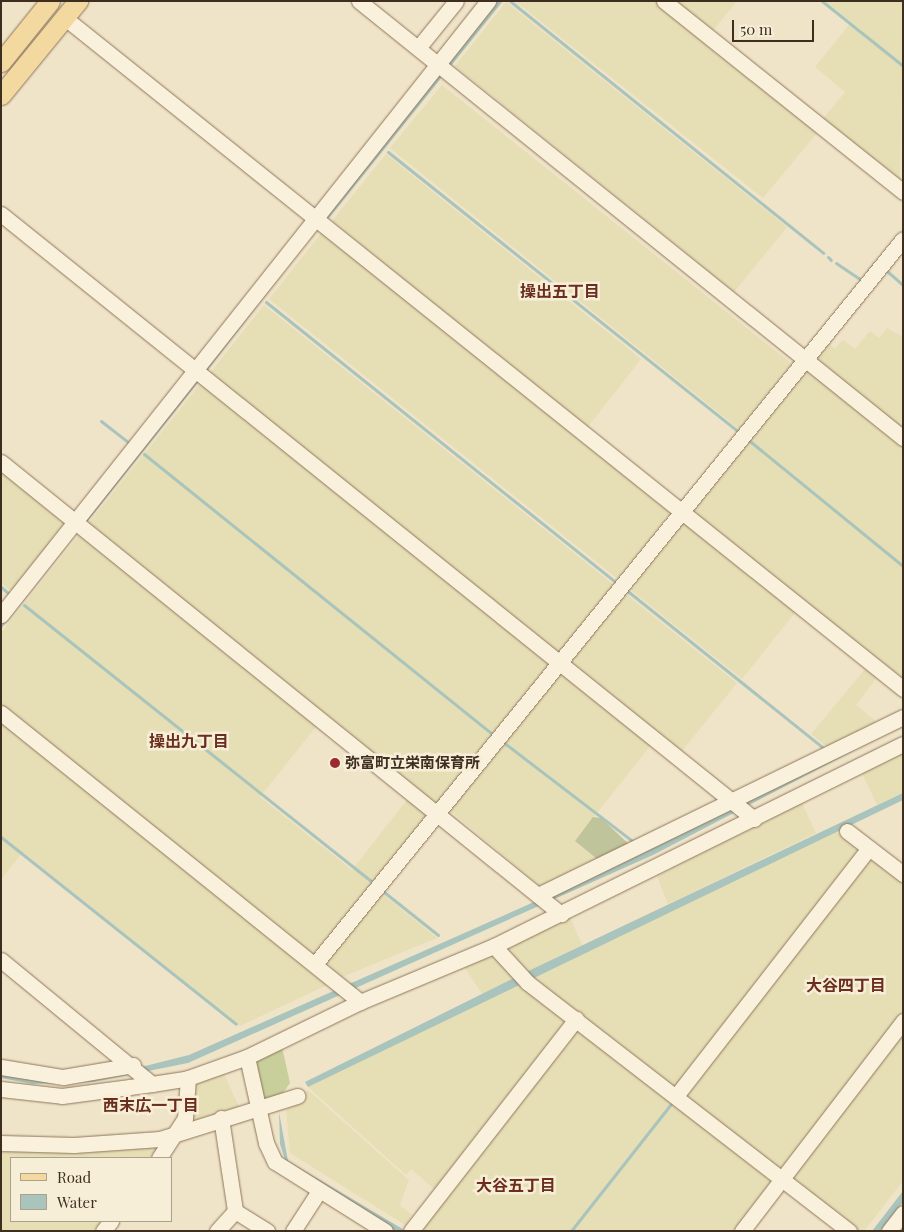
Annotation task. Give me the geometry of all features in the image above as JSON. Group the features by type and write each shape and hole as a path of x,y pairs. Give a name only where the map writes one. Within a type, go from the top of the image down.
{"main road":[{"path":"1,94 78,1"},
{"path":"1,62 47,2"}],"street":[{"path":"359,1 903,438"},
{"path":"418,48 456,1"},
{"path":"1,615 488,1"},
{"path":"664,1 903,192"},
{"path":"65,18 682,510 903,689"},
{"path":"1,214 560,661 744,811"},
{"path":"315,964 903,239"},
{"path":"1,462 438,811 550,904"},
{"path":"1,713 349,993"},
{"path":"550,904 744,811 903,717"},
{"path":"1,1089 23,1082 63,1077 143,1075 188,1078 247,1057 349,993 494,946 550,904 744,811 903,744"},
{"path":"847,832 903,874"},
{"path":"676,1096 869,848"},
{"path":"494,946 524,979 849,1231"},
{"path":"1,960 143,1075"},
{"path":"411,1231 576,1020"},
{"path":"742,1231 903,1021"},
{"path":"247,1057 259,1108 276,1162 384,1231"},
{"path":"1,1067 23,1082 62,1096 143,1075"},
{"path":"160,1157 185,1118 188,1078"},
{"path":"1,1143 123,1144 173,1139 221,1118 297,1096"},
{"path":"221,1118 225,1221 267,1231"},
{"path":"293,1231 319,1191"},
{"path":"889,1231 903,1212"}],"shaded area":[{"path":"515,1 655,1 818,132 763,198"},
{"path":"671,1 737,1 711,33"},
{"path":"825,1 903,1 900,185 820,122 845,92 815,67 849,25 864,32"},
{"path":"506,2 787,227 734,292 455,66"},
{"path":"442,85 792,364 740,430 390,148"},
{"path":"386,154 641,359 587,428 332,221"},
{"path":"323,231 672,510 619,580 269,299"},
{"path":"264,305 614,585 559,654 210,373"},
{"path":"887,328 903,337 903,431 818,360 817,352 826,342 835,349 843,340 855,349 870,331 879,338"},
{"path":"806,369 903,446 903,682 689,511"},
{"path":"202,382 554,663 436,804 88,524"},
{"path":"1,471 67,524 13,592 1,583"},
{"path":"683,519 797,610 742,679 626,586"},
{"path":"80,534 319,723 260,797 352,870 410,796 431,812 313,956 1,705 1,633"},
{"path":"622,591 737,683 682,751 567,661"},
{"path":"867,667 878,676 856,705 879,724 830,749 811,734"},
{"path":"561,668 654,741 575,841 602,863 542,888 447,808"},
{"path":"1,720 327,985 240,1026 23,852 1,879"},
{"path":"903,751 903,793 877,805 862,773"},
{"path":"802,803 816,833 668,904 657,876"},
{"path":"837,832 862,853 676,1089 528,980"},
{"path":"871,856 903,880 903,1011 779,1171 681,1098"},
{"path":"379,891 437,938 340,978 325,960"},
{"path":"570,917 582,945 524,973 502,950"},
{"path":"492,953 518,978 483,995 463,965"},
{"path":"523,982 569,1017 438,1192 411,1169 406,1175 308,1087"},
{"path":"574,1026 773,1179 733,1231 415,1231"},
{"path":"903,1032 903,1181 864,1231 853,1231 789,1179"},
{"path":"223,1072 239,1107 192,1123 193,1086"},
{"path":"308,1090 409,1180 400,1205 412,1215 405,1225 290,1153 286,1110"},
{"path":"162,1146 153,1157 10,1157 10,1222 103,1222 97,1231 1,1231 1,1149"}],"green space":[{"path":"593,817 601,818 633,848 602,863 575,841"},
{"path":"282,1047 290,1083 283,1093 263,1101 255,1060"}],"water":[{"path":"498,1 503,1 329,218 326,216"},
{"path":"319,226 207,371 204,369"},
{"path":"197,378 200,380 87,522 84,520"},
{"path":"76,530 78,531 1,629 1,624"},
{"path":"903,720 903,725 653,855 188,1063 93,1082 32,1084 1,1078 1,1072 129,1070 189,1055 622,863"},
{"path":"903,793 903,800 308,1087 305,1082 524,973"},
{"path":"279,1112 288,1161 406,1231 394,1231 286,1163 280,1144"},
{"path":"903,1191 903,1202 880,1231 872,1231"}],"waterway":[{"path":"510,1 823,253"},
{"path":"822,1 903,66"},
{"path":"388,152 737,431"},
{"path":"828,257 831,260"},
{"path":"836,263 861,280"},
{"path":"868,271 875,263"},
{"path":"888,272 903,285"},
{"path":"266,302 616,582"},
{"path":"101,421 129,443"},
{"path":"746,438 903,566"},
{"path":"144,454 494,735"},
{"path":"1,587 9,594"},
{"path":"625,589 825,749"},
{"path":"24,605 372,882"},
{"path":"503,742 635,843"},
{"path":"1,837 236,1024"},
{"path":"384,892 438,935"},
{"path":"571,1231 674,1100"}],"place":[{"name":"弥富町立栄南保育所","path":"335,763"}],"district":[{"name":"操出五丁目","path":"560,291"},
{"name":"操出九丁目","path":"189,741"},
{"name":"大谷四丁目","path":"846,985"},
{"name":"西末広一丁目","path":"151,1105"},
{"name":"大谷五丁目","path":"516,1185"}]}
